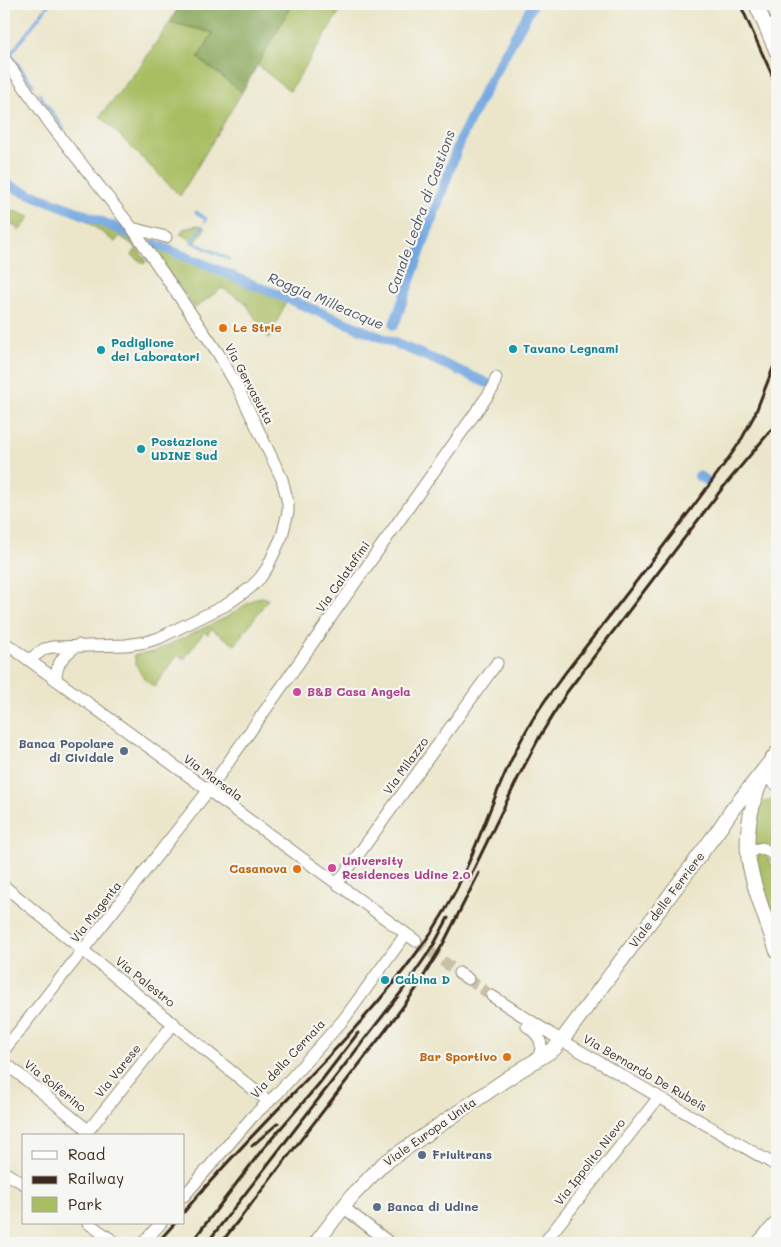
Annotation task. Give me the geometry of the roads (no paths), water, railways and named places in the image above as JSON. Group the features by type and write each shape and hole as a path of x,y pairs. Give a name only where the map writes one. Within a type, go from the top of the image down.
{"main road":[{"path":"756,4 777,52"},
{"path":"774,756 769,768 770,776 777,783"},
{"path":"774,756 753,802 748,835 750,871 777,951"},
{"name":"Viale delle Ferriere","path":"562,1040 774,756"},
{"name":"Viale Europa Unita","path":"316,1243 372,1174 393,1156 554,1049 562,1040"},
{"path":"759,1243 777,1223"}],"street":[{"name":"Via Gervasutta","path":"4,58 51,125 137,235 227,368 282,478 287,492 288,512 277,548 260,578 240,596 207,615 160,638 146,642 126,645 62,646 44,649 29,660"},
{"path":"137,235 166,237"},
{"name":"Via Calatafimi","path":"208,791 493,388 496,378"},
{"name":"Via Marsala","path":"4,642 406,934"},
{"path":"56,680 56,670 59,662 78,645"},
{"name":"Via Milazzo","path":"337,884 497,663"},
{"name":"Via Magenta","path":"4,1050 208,791"},
{"path":"749,854 753,850 762,848 770,852 777,860"},
{"name":"Via Palestro","path":"4,886 269,1102"},
{"path":"406,934 416,941"},
{"name":"Via della Cernaia","path":"185,1195 254,1116 293,1077 344,1019 406,934"},
{"name":"Via Bernardo De Rubeis","path":"537,1059 542,1048 538,1035 503,1008 496,998 562,1040 777,1166"},
{"name":"Via Varese","path":"86,1133 174,1024"},
{"name":"Via Solferino","path":"4,1062 86,1133"},
{"name":"Via Ippolito Nievo","path":"544,1243 659,1097"},
{"path":"4,1172 22,1183"},
{"path":"344,1207 390,1243"},
{"path":"89,1224 116,1243"},
{"path":"143,1243 159,1224"}],"waterway":[{"path":"10,55 49,4"},
{"name":"Canale Ledra di Castions","path":"394,325 461,138 485,90 533,4"},
{"path":"9,53 33,85"},
{"path":"39,94 64,129"},
{"name":"Roggia Milleacque","path":"4,184 141,238"},
{"path":"196,212 206,219 205,221"},
{"path":"202,226 192,242 229,259"},
{"name":"Roggia Milleacque","path":"155,244 487,383"},
{"name":"Roggia Milleacque","path":"699,476 706,480"}],"tunnel":[{"path":"416,941 459,973"},
{"path":"468,979 492,996"}],"railway":[{"path":"740,4 772,75 777,93"},
{"path":"185,1211 212,1179 363,1019 425,941 458,887 514,754 540,707 672,535 740,442 755,414 777,358"},
{"path":"469,879 540,736 567,692 721,490 777,423"},
{"path":"221,1243 416,989 443,944 479,873"},
{"path":"207,1243 402,991 433,946 448,918"},
{"path":"191,1243 262,1150 318,1085 358,1033"},
{"path":"252,1146 278,1123"},
{"path":"157,1243 174,1224"}],"place":[{"name":"Le Strie","path":"223,328"},
{"name":"Tavano Legnami","path":"513,349"},
{"name":"Padiglione dei Laboratori","path":"101,350"},
{"name":"Postazione UDINE Sud","path":"141,449"},
{"name":"B&B Casa Angela","path":"297,692"},
{"name":"Banca Popolare di Cividale","path":"124,751"},
{"name":"University Residences Udine 2.0","path":"332,868"},
{"name":"Casanova","path":"297,869"},
{"name":"Cabina D","path":"385,980"},
{"name":"Bar Sportivo","path":"507,1057"},
{"name":"Friultrans","path":"422,1155"},
{"name":"Banca di Udine","path":"377,1207"}]}
